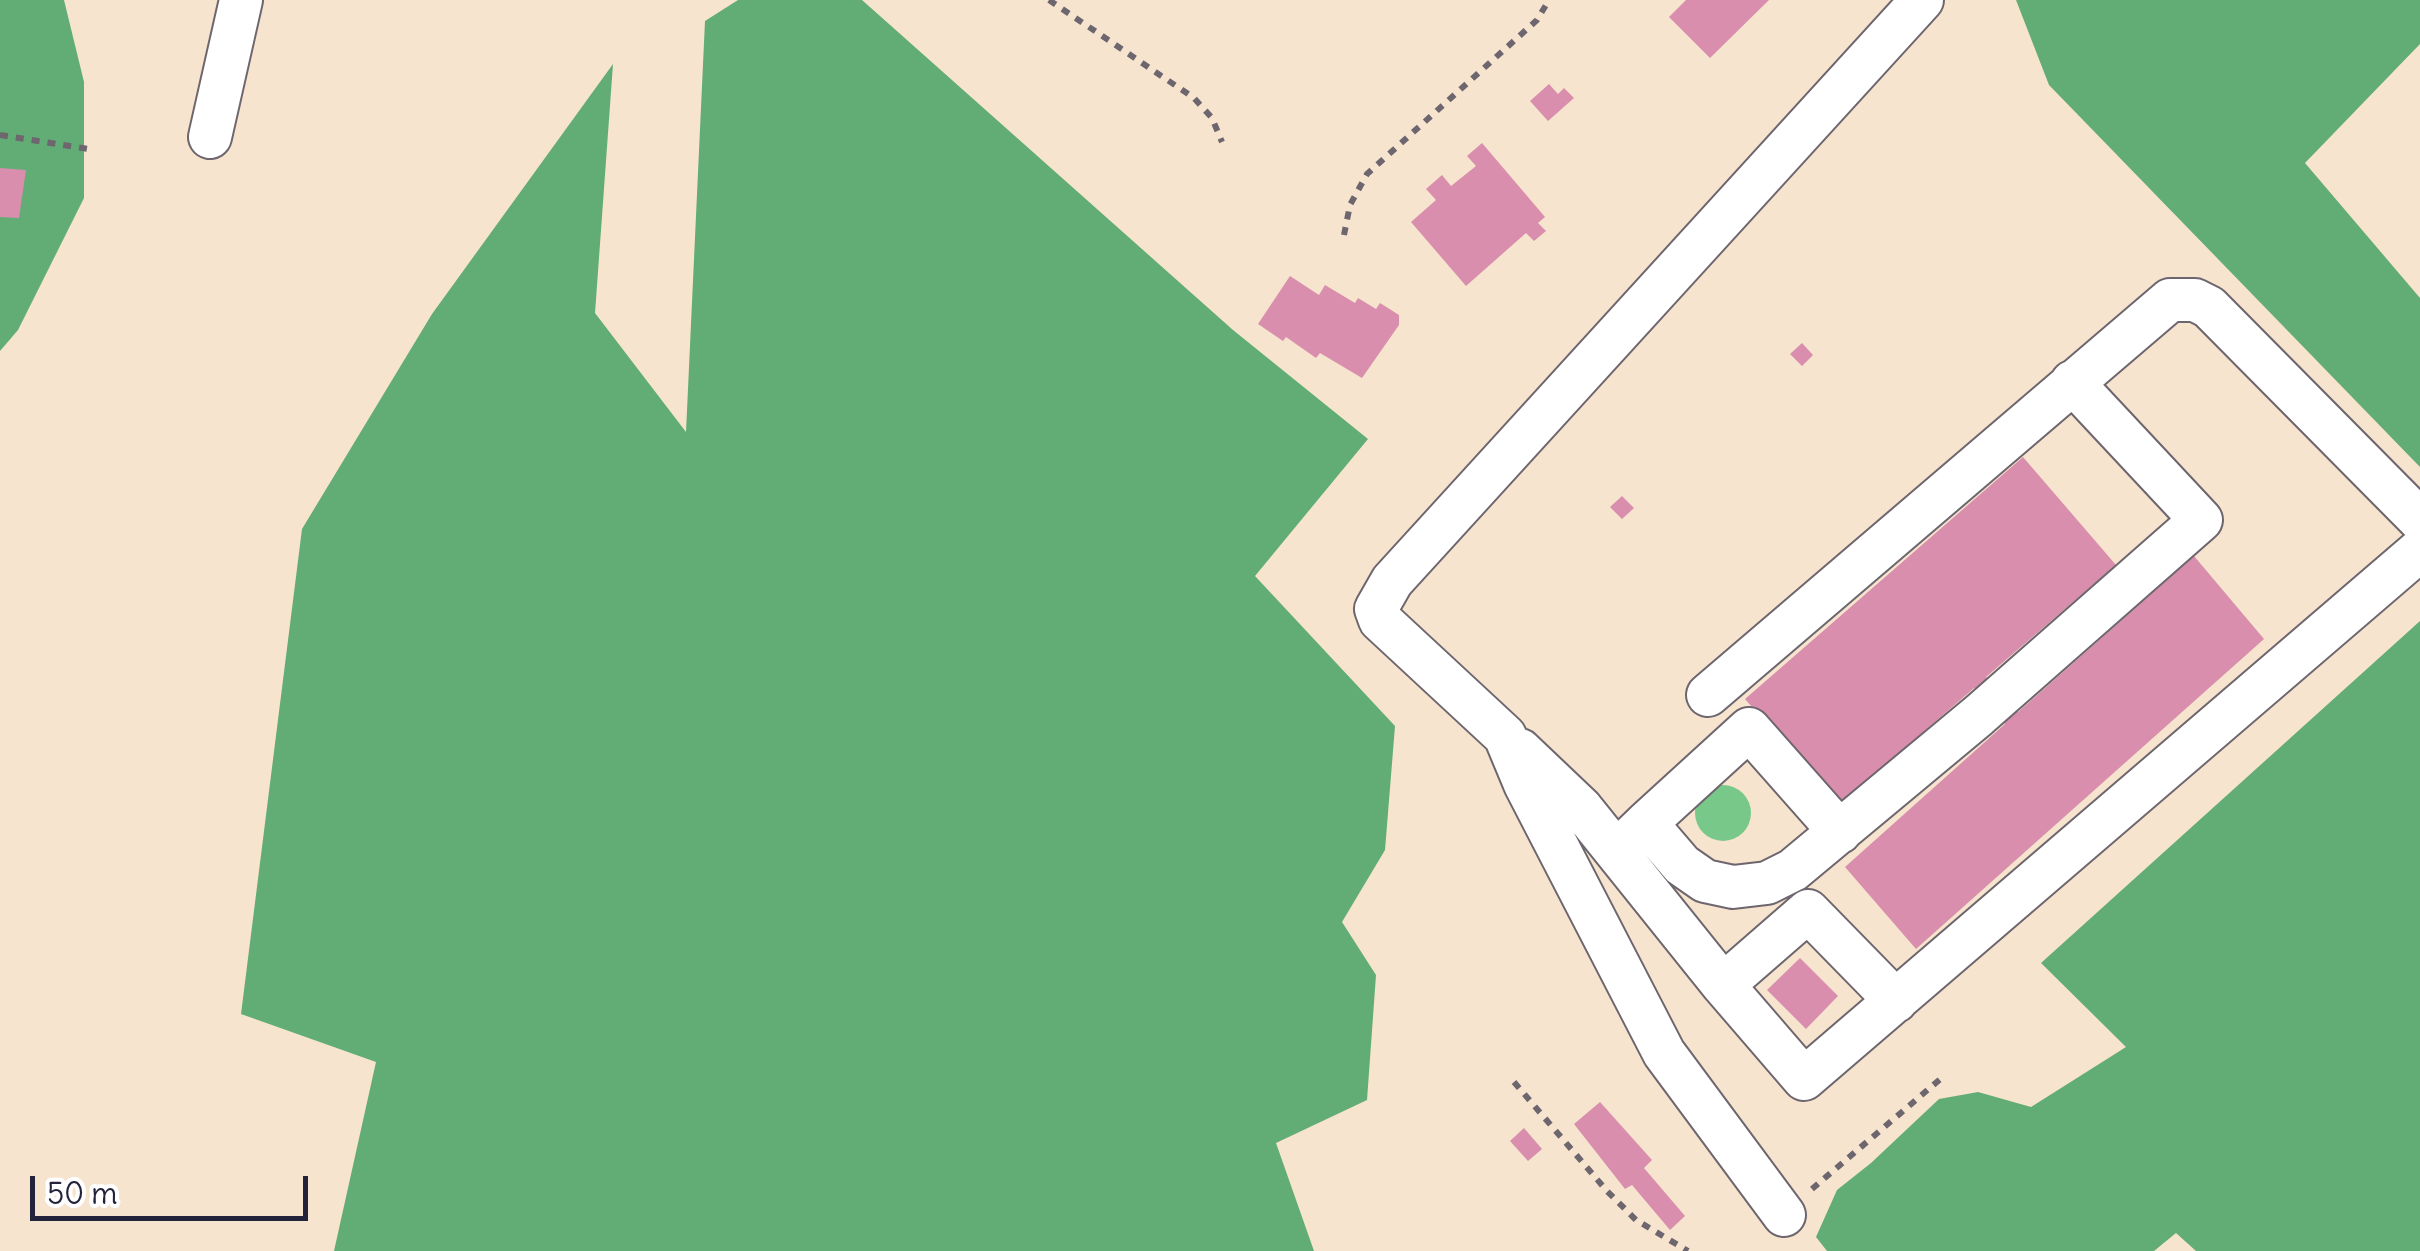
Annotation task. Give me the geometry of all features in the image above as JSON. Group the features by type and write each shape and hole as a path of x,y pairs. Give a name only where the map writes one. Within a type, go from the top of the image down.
{"street":[{"path":"210,137 241,0"},
{"path":"1922,0 1381,594 1376,609 1380,620 1576,802 1705,881 1733,887 1768,883 1840,832 2202,520 2072,382"},
{"path":"1840,832 1749,729 1711,693 2170,300 2195,300 2209,307 2420,520"},
{"path":"1631,837 1723,985 1804,1080 2420,550"},
{"path":"1631,837 1749,729"},
{"path":"1505,736 1525,784 1664,1052 1784,1216"},
{"path":"1723,985 1808,911 1896,1002"}],"path":[{"path":"1049,0 1194,98 1212,118 1222,142"},
{"path":"1344,236 1350,205 1366,174 1537,20 1549,0"},
{"path":"0,135 89,149"},
{"path":"1784,1216 1945,1075"},
{"path":"1514,1082 1607,1192 1636,1220 1688,1251"}],"green space":[{"path":"0,0 64,0 84,82 84,198 18,330 0,351"},
{"path":"738,0 862,0 1233,330 1368,439 1255,576 1395,726 1385,850 1342,922 1376,975 1367,1100 1276,1143 1314,1251 334,1251 376,1062 241,1014 302,529 432,314 613,64 595,313 686,432 705,21"},
{"path":"2016,0 2420,0 2420,44 2305,163 2420,298 2420,467 2049,85"},
{"path":"2420,621 2420,1251 2196,1251 2176,1233 2154,1251 1827,1251 1816,1237 1837,1190 1939,1099 1978,1092 2031,1107 2126,1047 2041,963"},
{"path":"1723,785 1743,793 1751,813 1743,833 1723,841 1703,833 1695,813 1703,793"}],"building":[{"path":"1686,0 1769,0 1710,58 1669,17"},
{"path":"1549,84 1558,94 1564,88 1574,98 1548,121 1530,101"},
{"path":"1482,143 1545,217 1538,223 1546,231 1534,241 1526,233 1466,286 1411,222 1436,200 1426,189 1442,175 1451,186 1476,166 1467,156"},
{"path":"0,168 26,170 19,218 0,217"},
{"path":"1290,276 1319,295 1325,285 1355,303 1358,298 1376,309 1380,303 1399,315 1399,325 1362,378 1320,353 1316,358 1286,337 1283,341 1258,324"},
{"path":"1802,343 1813,355 1802,366 1790,354"},
{"path":"2023,457 2116,565 1986,677 2018,712 2194,556 2264,639 1916,949 1845,867 2005,724 1974,688 1838,806 1745,699"},
{"path":"1622,496 1634,508 1622,519 1610,507"},
{"path":"1800,958 1838,996 1806,1029 1767,990"},
{"path":"1600,1102 1652,1160 1644,1168 1685,1216 1670,1230 1632,1185 1625,1189 1574,1124"},
{"path":"1524,1128 1542,1149 1528,1161 1510,1141"}]}
